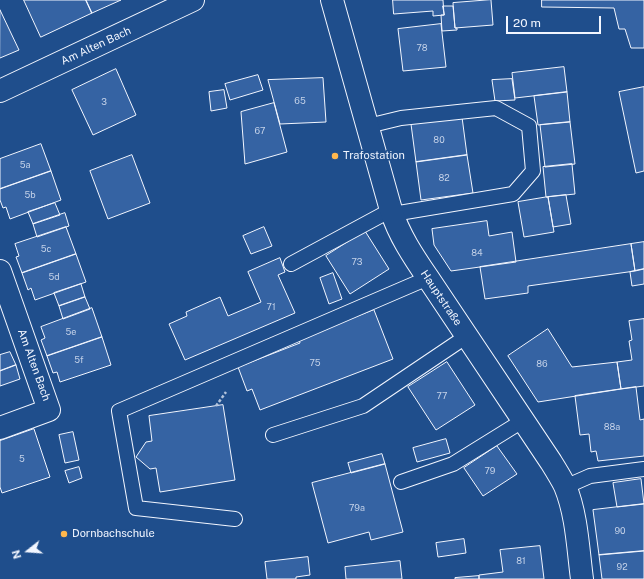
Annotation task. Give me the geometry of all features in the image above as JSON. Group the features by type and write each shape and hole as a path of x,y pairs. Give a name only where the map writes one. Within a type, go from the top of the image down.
{"street":[{"name":"Am Alten Bach","path":"0,91 193,0"},
{"name":"Hauptstraße","path":"332,0 392,212 399,231 409,250 524,420 565,487 572,508 582,579"},
{"name":"Am Alten Bach","path":"0,271 49,410 0,428"}],"lane":[{"path":"292,264 392,212 513,194 533,171 529,126 496,108 401,118 368,126"},
{"path":"235,519 136,508 119,411 428,278"},
{"path":"273,435 363,406 467,336"},
{"path":"401,482 453,464 524,420"},
{"path":"565,487 590,476 644,469"}],"building":[{"path":"24,0 86,0 92,13 41,37"},
{"path":"86,0 121,0 92,13"},
{"path":"393,0 443,0 444,15 433,16 433,11 394,14"},
{"path":"491,0 493,25 455,28 453,3"},
{"path":"542,0 644,0 644,48 631,48 625,29 619,29 614,8 542,7"},
{"path":"443,6 453,6 455,28 457,28 457,30 442,31 441,15 444,15"},
{"path":"0,10 19,50 0,58"},
{"path":"441,24 446,67 403,71 398,29"},
{"path":"564,67 567,92 515,98 512,73"},
{"path":"116,69 136,115 93,135 72,90"},
{"path":"258,75 263,90 230,100 225,84"},
{"path":"323,78 326,122 280,124 268,80"},
{"path":"512,79 515,100 495,101 492,80"},
{"path":"644,87 644,171 636,173 619,92"},
{"path":"224,90 227,108 211,111 209,92"},
{"path":"567,92 570,122 538,125 534,96"},
{"path":"274,103 287,152 245,164 241,112"},
{"path":"462,117 467,155 416,162 411,124"},
{"path":"570,122 575,164 545,167 540,125"},
{"path":"41,144 51,171 0,189 0,159"},
{"path":"132,155 150,203 108,219 90,171"},
{"path":"467,155 473,193 421,200 416,162"},
{"path":"572,164 575,194 546,197 543,167"},
{"path":"51,171 61,200 10,219 6,207 3,208 0,200 0,189"},
{"path":"566,195 571,224 553,227 548,197"},
{"path":"548,197 554,232 524,237 518,202"},
{"path":"55,203 60,215 33,224 28,212"},
{"path":"65,213 69,226 37,237 33,224"},
{"path":"487,221 489,236 512,232 516,262 451,271 434,245 432,229"},
{"path":"66,227 76,254 22,273 16,257 19,256 15,244"},
{"path":"264,227 272,246 251,254 243,236"},
{"path":"365,231 389,269 350,294 326,256"},
{"path":"644,242 644,269 635,271 631,244"},
{"path":"631,244 635,271 528,286 528,293 485,299 480,267"},
{"path":"76,254 86,282 35,300 31,288 28,290 22,273"},
{"path":"280,258 285,272 278,275 295,313 185,360 169,324 187,316 186,312 220,297 228,316 261,302 248,272"},
{"path":"644,269 644,284 632,286 630,272"},
{"path":"333,273 342,299 329,304 320,278"},
{"path":"81,284 85,297 59,306 54,293"},
{"path":"85,297 90,309 63,319 59,306"},
{"path":"92,308 102,337 47,356 41,340 45,338 41,327"},
{"path":"374,310 393,359 260,410 252,389 247,391 238,367 300,343 299,339"},
{"path":"644,319 644,386 621,389 617,362 632,360 629,341 632,340 629,321"},
{"path":"548,329 572,367 617,362 621,389 538,402 508,356"},
{"path":"102,337 111,365 60,382 57,372 53,373 47,356"},
{"path":"10,352 16,365 0,371 0,355"},
{"path":"447,362 475,405 436,430 408,387"},
{"path":"16,365 20,379 0,386 0,371"},
{"path":"636,387 640,420 644,419 644,456 598,461 596,451 591,452 589,434 580,435 575,396"},
{"path":"223,405 235,480 160,492 156,468 150,469 136,457 146,442 152,441 149,416"},
{"path":"34,429 50,477 2,493 0,487 0,441"},
{"path":"73,432 79,460 65,463 59,435"},
{"path":"446,439 450,453 417,462 413,448"},
{"path":"497,446 517,474 483,496 464,468"},
{"path":"382,454 385,464 351,473 348,463"},
{"path":"385,464 403,532 371,540 369,532 328,543 312,483"},
{"path":"79,467 82,478 69,483 65,471"},
{"path":"641,479 644,504 617,507 613,483"},
{"path":"644,504 644,551 599,555 593,510"},
{"path":"464,539 466,553 438,557 436,543"},
{"path":"540,546 544,579 479,579 479,575 503,572 500,550"},
{"path":"644,551 644,579 602,579 599,555"},
{"path":"308,557 310,575 296,577 296,579 267,579 265,562"},
{"path":"400,561 402,579 346,579 345,567"},
{"path":"479,576 479,579 455,579 455,578"}],"place":[{"name":"Trafostation","path":"335,156"},
{"name":"Dornbachschule","path":"64,534"}]}
